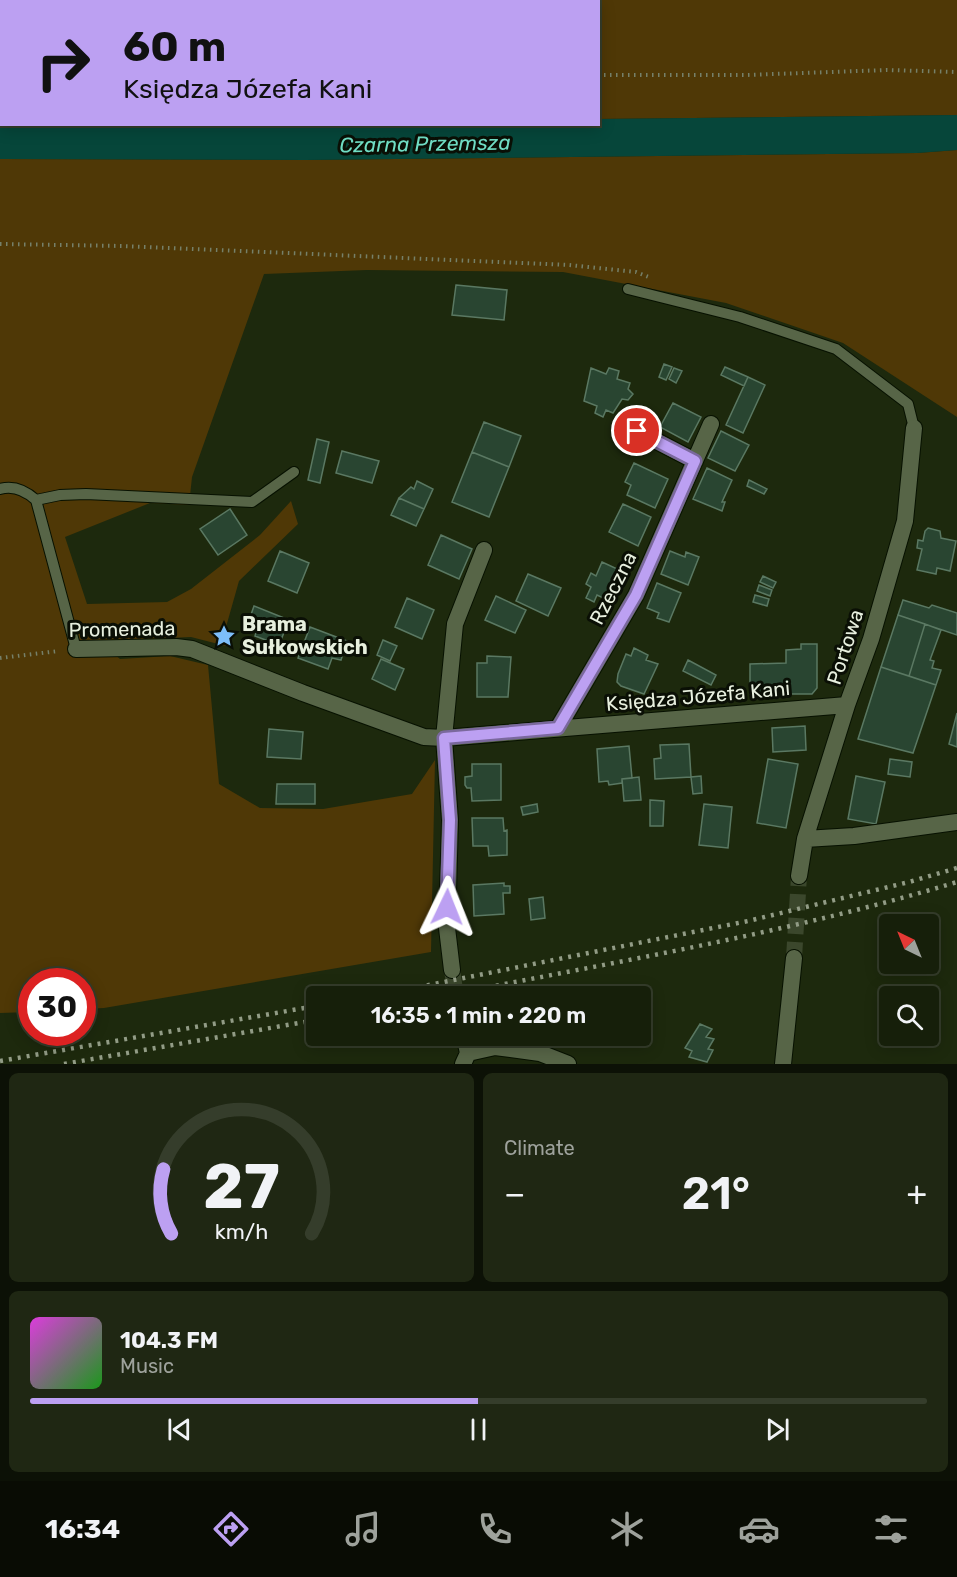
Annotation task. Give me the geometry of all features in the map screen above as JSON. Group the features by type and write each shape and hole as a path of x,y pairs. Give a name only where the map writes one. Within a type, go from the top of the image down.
{"street":[{"name":"Rzeczna","path":"558,728 636,595 711,424"},
{"name":"Portowa","path":"799,876 805,839 847,705 871,639 905,521 914,428"},
{"path":"637,431 695,461"},
{"path":"452,970 447,928 450,820 444,738 455,624 484,550"},
{"name":"Promenada","path":"76,650 176,647 192,649 424,737 444,738"},
{"name":"Księdza Józefa Kani","path":"444,738 847,705"},
{"path":"805,839 854,836 957,822"},
{"path":"783,1064 794,958"},
{"path":"465,1058 495,1047 540,1053 568,1064"}],"lane":[{"path":"628,288 740,317 836,349 908,404 914,428"},
{"path":"36,500 60,495 86,494 252,502 294,472"},
{"path":"0,489 7,487 26,491 36,500 76,650"}],"path":[{"path":"600,75 746,75 887,70 957,72"},
{"path":"0,244 123,246 569,265 636,272 654,279 664,298"},
{"name":"Promenada","path":"0,658 76,650"}],"shaded area":[{"path":"600,0 957,0 957,115 600,119"},
{"path":"957,150 957,417 843,343 726,303 563,272 367,270 264,274 192,477 189,505 150,503 65,537 87,604 167,602 191,589 260,535 291,501 298,524 239,581 226,627 226,646 191,637 99,641 120,659 170,656 208,665 219,784 260,808 323,809 412,794 435,760 431,952 96,1008 96,968 18,968 18,1012 0,1013 0,159 305,160 917,153"}],"water":[{"name":"Czarna Przemsza","path":"957,115 957,150 917,153 305,160 0,159 0,126 600,126 600,119"}],"building":[{"path":"456,285 507,290 504,320 452,315"},
{"path":"664,364 672,367 666,380 659,377"},
{"path":"725,367 748,377 744,386 721,375"},
{"path":"591,368 606,374 609,368 619,371 617,379 630,383 628,389 633,394 628,400 622,399 613,413 606,410 603,417 595,413 597,406 584,401"},
{"path":"674,368 682,371 676,383 669,379"},
{"path":"748,377 765,385 743,433 726,425"},
{"path":"673,403 701,417 688,442 660,427"},
{"path":"484,422 521,436 509,467 472,452"},
{"path":"721,431 749,445 735,471 708,458"},
{"path":"317,439 329,442 320,483 308,480"},
{"path":"342,451 379,461 372,483 336,473"},
{"path":"472,452 509,467 489,517 452,502"},
{"path":"634,463 668,479 655,508 627,495 631,485 625,482"},
{"path":"707,468 732,480 722,502 725,502 722,511 693,499"},
{"path":"749,480 767,489 764,494 747,486"},
{"path":"417,481 433,489 424,509 399,498 411,487 414,489"},
{"path":"399,498 424,509 416,526 391,515"},
{"path":"623,504 651,517 638,546 609,532"},
{"path":"230,509 247,535 218,555 200,529"},
{"path":"928,528 940,531 941,538 956,541 950,571 937,568 936,574 917,570 922,549 917,548 918,540 923,541"},
{"path":"441,535 472,549 459,579 428,565"},
{"path":"280,551 309,563 297,593 268,581"},
{"path":"670,551 685,557 686,552 699,557 688,585 661,574"},
{"path":"602,562 626,573 612,602 597,595 594,602 586,598 591,587 586,584 591,573 596,576"},
{"path":"528,574 561,588 548,616 516,601"},
{"path":"763,576 776,582 773,588 760,582"},
{"path":"657,583 681,593 669,622 657,618 659,613 647,608"},
{"path":"759,585 772,590 770,596 757,591"},
{"path":"755,595 769,599 767,606 753,602"},
{"path":"496,596 526,610 515,633 485,620"},
{"path":"407,598 434,610 422,639 395,627"},
{"path":"903,600 929,608 932,605 957,613 957,635 898,615"},
{"path":"254,606 289,620 279,645 255,636 257,629 247,626"},
{"path":"898,615 925,624 909,676 881,667"},
{"path":"925,624 941,630 930,660 934,661 932,668 941,670 936,685 909,676"},
{"path":"310,627 347,641 341,660 332,658 328,669 298,658"},
{"path":"383,640 397,646 390,661 377,655"},
{"path":"801,644 817,644 817,688 812,694 750,694 750,664 786,663 786,650 801,649"},
{"path":"634,648 648,655 646,660 658,664 644,694 621,686 617,682 626,654 631,656"},
{"path":"487,656 511,657 508,697 477,697 477,663 487,663"},
{"path":"381,659 404,669 395,690 372,679"},
{"path":"688,660 716,675 711,685 683,671"},
{"path":"881,667 936,685 913,753 858,739"},
{"path":"957,713 957,747 949,744"},
{"path":"805,726 806,750 773,752 772,728"},
{"path":"269,729 303,732 301,759 267,757"},
{"path":"689,744 691,777 655,779 654,759 661,758 660,745"},
{"path":"629,746 632,778 622,779 622,783 609,785 608,781 599,782 597,749"},
{"path":"768,759 798,764 786,828 757,823"},
{"path":"890,759 912,762 910,777 888,774"},
{"path":"472,764 501,764 501,800 472,801 471,788 465,785 465,777 472,776"},
{"path":"701,776 702,793 693,794 691,777"},
{"path":"856,776 885,782 876,824 848,819"},
{"path":"639,777 641,800 624,801 622,779"},
{"path":"277,784 315,784 315,804 276,804"},
{"path":"650,800 664,801 663,826 650,826"},
{"path":"537,804 538,812 523,815 521,807"},
{"path":"704,804 732,807 728,848 699,845"},
{"path":"472,818 503,818 504,831 507,830 507,855 489,856 488,846 473,846"},
{"path":"504,883 504,886 510,886 510,893 503,893 504,914 474,916 473,885"},
{"path":"543,897 545,918 531,920 529,899"},
{"path":"700,1024 712,1029 706,1037 714,1039 708,1049 713,1050 707,1062 689,1057 692,1051 685,1048"}],"tunnel":[{"path":"794,958 799,876"},
{"path":"452,970 454,986"}],"railway":[{"path":"424,986 748,921 957,868"},
{"path":"494,986 766,932 957,882"},
{"path":"0,1061 306,1008"},
{"path":"64,1064 306,1022"}],"place":[{"name":"Brama Sułkowskich","path":"224,636"}],"route":[{"path":"447,907 450,820 444,738 558,728 617,631 636,595 695,461 637,431"}]}
